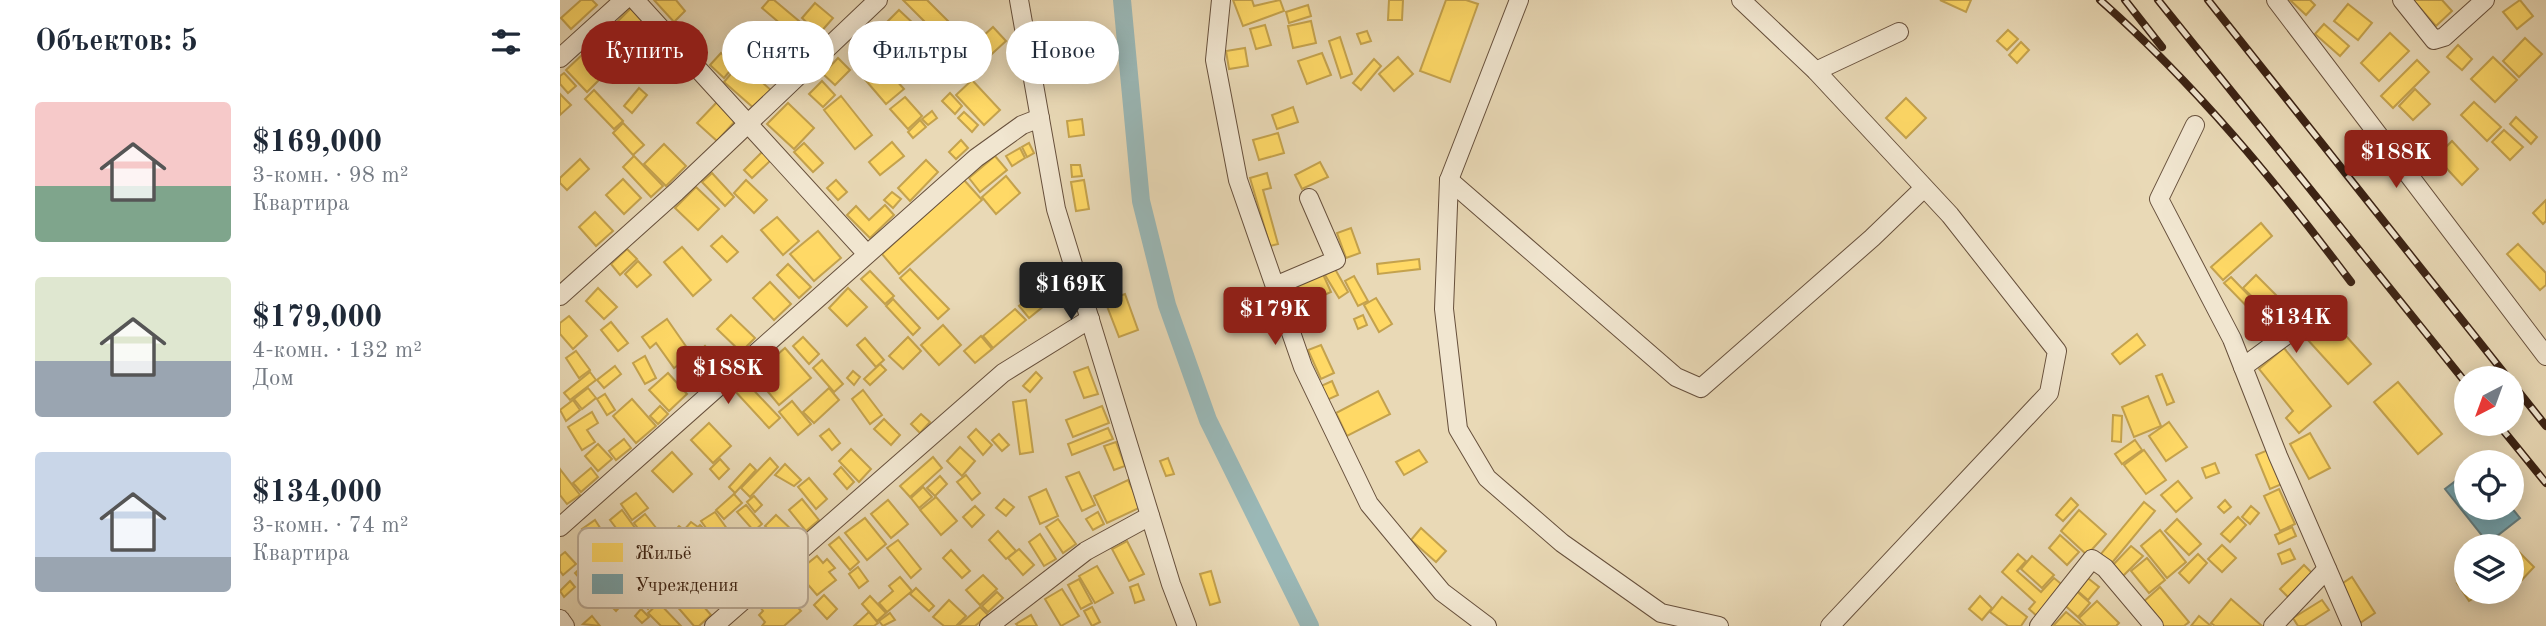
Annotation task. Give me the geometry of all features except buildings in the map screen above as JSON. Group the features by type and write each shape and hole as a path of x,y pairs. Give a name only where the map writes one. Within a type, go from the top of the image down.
{"street":[{"path":"560,58 624,0"},
{"path":"635,0 867,254"},
{"path":"560,296 748,124 878,0"},
{"path":"1019,0 1056,209 1150,516 1187,626"},
{"path":"1221,0 1215,60 1238,180 1303,367 1369,504 1442,592 1487,626"},
{"path":"1519,0 1449,180 1444,309 1458,429 1487,478 1562,543 1661,613 1718,626"},
{"path":"1741,0 1816,71 1924,188 2057,351 2049,393 1830,626"},
{"path":"2276,0 2546,356"},
{"path":"2402,0 2434,40 2444,37 2485,0"},
{"path":"1816,71 1899,32"},
{"path":"560,527 976,158 1022,125 1040,118"},
{"path":"2195,125 2159,199 2232,339 2352,626"},
{"path":"1449,180 1676,377 1702,388 1872,238 1924,188"},
{"path":"1275,286 1336,260 1310,198"},
{"path":"2243,367 2323,308"},
{"path":"808,544 1003,373 1090,319"},
{"path":"989,626 1086,551 1150,516"},
{"path":"2039,626 2092,559 2105,568 2154,626"},
{"path":"2273,626 2328,569"},
{"path":"715,626 735,608"},
{"path":"560,619 565,626"}],"waterway":[{"path":"1122,0 1141,201 1167,305 1208,420 1310,626"}],"railway":[{"path":"2100,0 2169,65 2233,135 2351,282"},
{"path":"2125,0 2162,47"},
{"path":"2158,0 2454,368"},
{"path":"2208,0 2498,366"},
{"path":"2524,398 2546,426"},
{"path":"2508,436 2546,483"}]}
